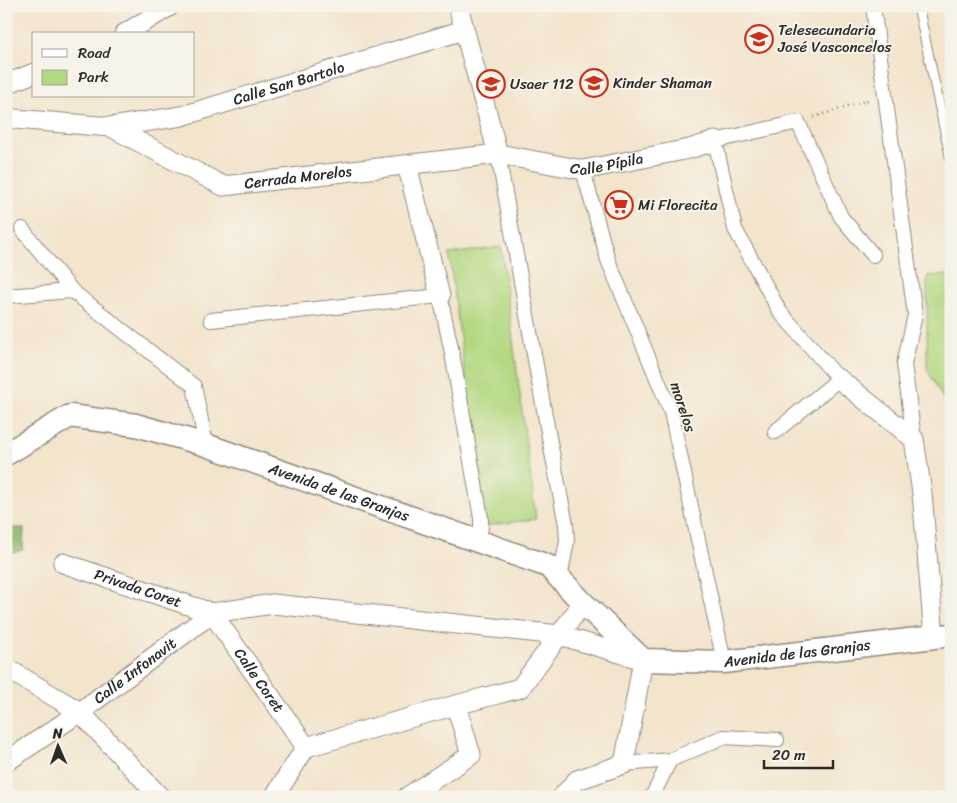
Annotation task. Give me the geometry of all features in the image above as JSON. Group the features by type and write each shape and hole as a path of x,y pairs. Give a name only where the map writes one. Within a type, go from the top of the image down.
{"street":[{"path":"127,32 170,6"},
{"path":"458,6 498,154 566,525 566,541 560,578"},
{"path":"874,6 915,315 904,364 942,636"},
{"name":"Calle San Bartolo","path":"111,127 182,116 464,30"},
{"path":"6,84 32,74"},
{"path":"6,117 111,127"},
{"path":"873,255 841,217 798,122 714,141 735,229 780,312 839,379 914,439"},
{"name":"Cerrada Morelos","path":"111,127 222,186 498,154"},
{"name":"Calle Pípila","path":"498,154 583,170 689,149 714,141"},
{"path":"407,166 440,296 452,353 481,518 478,542"},
{"name":"morelos","path":"583,170 608,260 671,412 724,662"},
{"path":"22,229 72,292 194,386 206,445"},
{"path":"6,296 72,292"},
{"path":"211,320 440,296"},
{"path":"775,432 839,379"},
{"name":"Avenida de las Granjas","path":"6,454 70,416 136,424 206,445 548,566 583,603 643,660"},
{"name":"Privada Coret","path":"63,563 212,613"},
{"path":"274,797 306,747 520,688 583,603"},
{"name":"Avenida de las Granjas","path":"212,613 273,604 559,635 643,660 724,662 942,636"},
{"name":"Calle Infonavit","path":"6,762 80,712 212,613"},
{"name":"Calle Coret","path":"212,613 306,747"},
{"path":"624,764 643,660"},
{"path":"6,668 80,712 160,797"},
{"path":"407,797 471,755 456,705"},
{"path":"562,797 577,780 624,764 670,760 723,737 777,740"},
{"path":"652,797 670,760"}],"lane":[{"path":"918,6 951,160"}],"path":[{"path":"798,122 885,95"}],"green space":[{"path":"501,247 536,519 485,526 449,254"},
{"path":"951,275 951,413 927,369 927,276"},
{"path":"6,528 24,528 23,550 6,555"}],"place":[{"name":"Telesecundaria José Vasconcelos","path":"759,39"},
{"name":"Kinder Shaman","path":"594,83"},
{"name":"Usaer 112","path":"491,84"},
{"name":"Mi Florecita","path":"619,205"}]}
